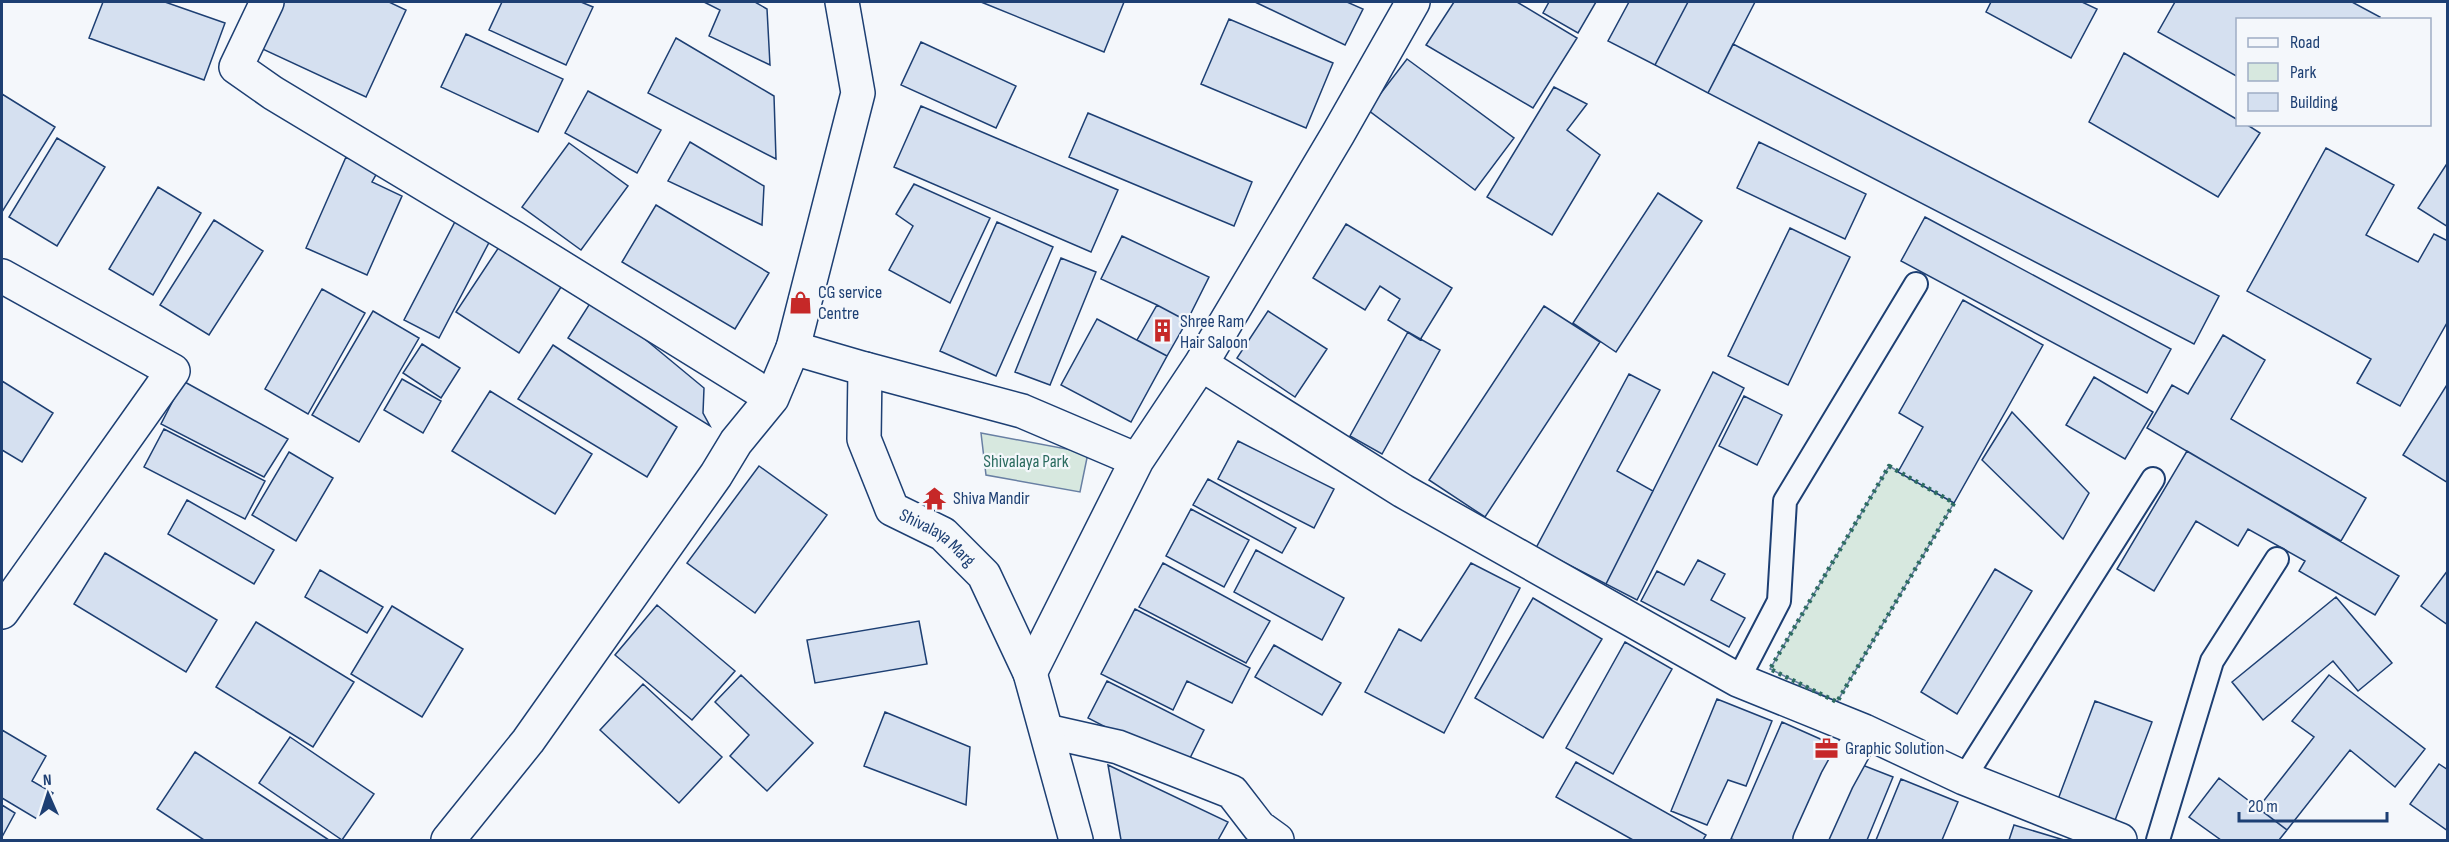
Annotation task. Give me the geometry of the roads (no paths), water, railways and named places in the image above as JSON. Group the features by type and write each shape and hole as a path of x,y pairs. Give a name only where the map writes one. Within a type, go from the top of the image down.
{"street":[{"path":"267,2 236,67 273,93 504,232 772,398"},
{"path":"447,840 528,741 716,476 736,442 772,398 793,348 858,93 842,2"},
{"path":"1030,673 1137,460 1201,364 1338,134 1413,2"},
{"path":"2,276 173,371 2,612"},
{"path":"793,348 1023,411 1137,460"},
{"path":"1201,364 1403,491 1738,680 1864,731 1964,778 2120,840"},
{"name":"Shivalaya Marg","path":"865,369 864,439 892,509 943,534 984,575 1030,673 1076,840"},
{"path":"1047,731 1118,747 1232,792 1258,827 1277,840"},
{"path":"1810,840 1837,780 1864,731"}],"lane":[{"path":"1738,680 1779,601 1785,501 1916,284"},
{"path":"1964,778 2153,479"},
{"path":"2158,840 2212,661 2277,560"}],"place":[{"name":"CG service Centre","path":"800,302"},
{"name":"Shree Ram Hair Saloon","path":"1162,331"},
{"name":"Shiva Mandir","path":"935,498"},
{"name":"Graphic Solution","path":"1827,748"}],"park label":[{"name":"Shivalaya Park","path":"1026,461"}]}
